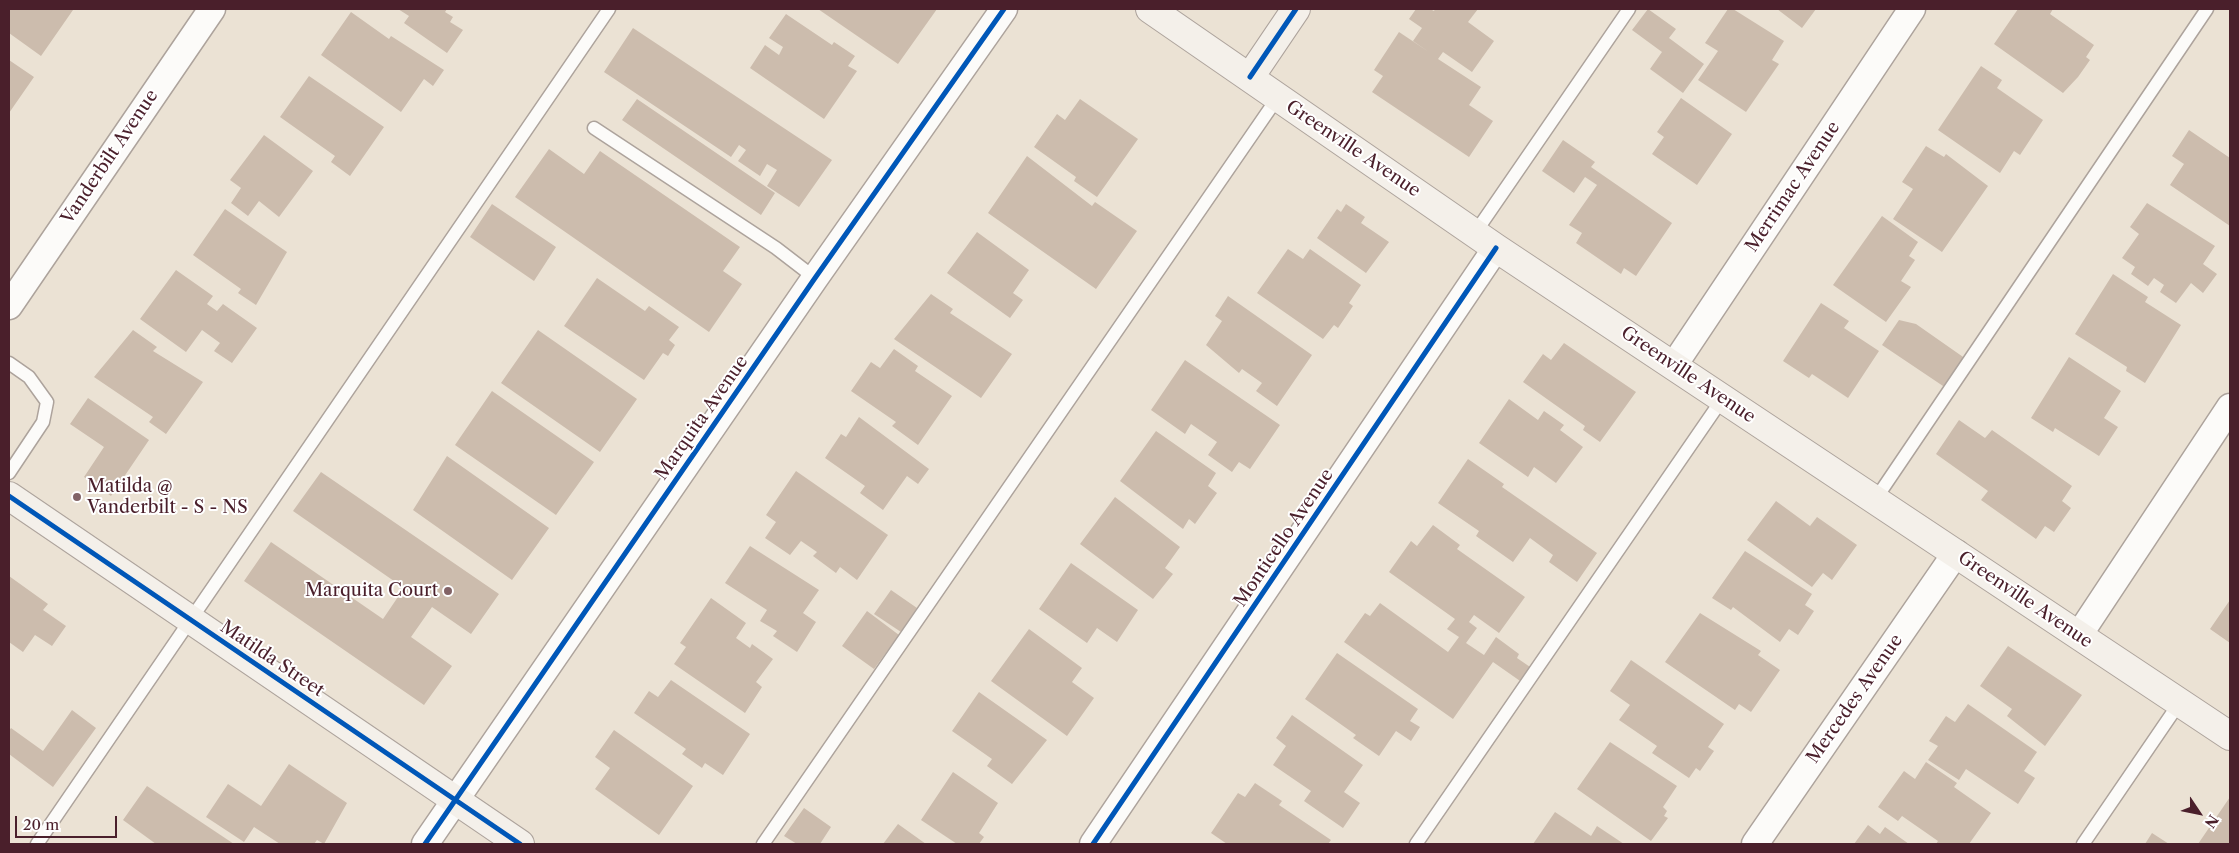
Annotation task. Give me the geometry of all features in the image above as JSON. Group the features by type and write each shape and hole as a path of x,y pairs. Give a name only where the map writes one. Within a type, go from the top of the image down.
{"main road":[{"name":"Greenville Avenue","path":"1150,9 1486,240 2230,736"},
{"path":"1250,77 1296,9"},
{"name":"Matilda Street","path":"9,496 520,844"}],"street":[{"name":"Vanderbilt Avenue","path":"9,306 212,9"},
{"name":"Marquita Avenue","path":"424,844 815,278 1004,9"},
{"name":"Merrimac Avenue","path":"1674,365 1912,9"},
{"name":"Monticello Avenue","path":"1093,844 1486,240"},
{"path":"2078,635 2230,407"},
{"name":"Mercedes Avenue","path":"1755,844 1956,553"}],"lane":[{"path":"37,844 609,9"},
{"path":"1486,240 1629,9"},
{"path":"1874,500 2206,9"},
{"path":"762,844 1278,97"},
{"path":"594,128 776,248 815,278"},
{"path":"9,363 29,377 47,402 43,422 9,473"},
{"path":"1416,844 1724,398"},
{"path":"2083,844 2180,702"}],"building":[{"path":"9,9 73,10 41,56 9,33"},
{"path":"398,9 447,9 445,12 453,17 450,22 463,30 447,53 404,23 409,16"},
{"path":"818,9 937,9 898,64"},
{"path":"1416,9 1430,9 1434,11 1435,9 1478,9 1468,22 1494,41 1472,72 1443,52 1438,59 1481,87 1469,105 1493,121 1469,157 1372,92 1383,76 1374,70 1399,32 1429,52 1413,41 1422,28 1409,19"},
{"path":"1648,9 1676,29 1669,38 1704,64 1683,93 1650,69 1662,52 1632,30"},
{"path":"1728,9 1733,9 1784,41 1772,60 1779,64 1746,112 1698,80 1718,51 1705,43"},
{"path":"1777,9 1816,9 1802,28"},
{"path":"2018,9 2053,9 2050,14 2094,45 2086,57 2090,60 2063,93 1994,44"},
{"path":"351,12 389,39 391,36 444,70 433,86 424,79 401,112 321,55"},
{"path":"786,14 832,45 834,42 855,56 848,66 857,71 824,119 750,68 765,45 779,55 783,47 769,38"},
{"path":"633,28 832,160 799,207 767,186 777,170 767,164 760,176 738,161 746,150 739,145 731,157 604,72"},
{"path":"9,60 34,77 9,113"},
{"path":"1981,66 2002,80 1997,88 2043,120 2020,155 2014,151 2000,173 1938,130"},
{"path":"309,76 384,127 350,176 331,162 335,156 280,117"},
{"path":"1681,98 1732,134 1697,185 1652,154 1664,137 1657,132"},
{"path":"637,99 775,193 761,215 622,120"},
{"path":"1080,99 1138,139 1097,197 1074,181 1076,177 1034,147 1057,114 1065,120"},
{"path":"2189,130 2230,158 2230,226 2170,185 2184,164 2172,156"},
{"path":"264,135 313,171 279,217 259,201 248,216 231,203 241,188 230,180"},
{"path":"1563,140 1595,162 1591,167 1672,223 1636,276 1624,268 1621,274 1576,243 1582,233 1569,225 1597,185 1585,177 1574,193 1542,171"},
{"path":"1926,146 1944,157 1946,154 1988,186 1942,252 1893,219 1913,189 1902,182"},
{"path":"549,149 584,174 600,151 740,247 723,271 742,284 709,332 515,197"},
{"path":"1027,156 1092,206 1095,202 1137,231 1096,289 988,213"},
{"path":"2147,203 2215,246 2203,264 2217,274 2203,293 2191,283 2176,303 2160,292 2164,285 2154,278 2148,286 2131,274 2135,267 2122,258 2139,234 2130,227"},
{"path":"492,204 556,247 534,281 470,237"},
{"path":"1346,204 1365,217 1361,223 1389,242 1366,273 1317,238 1337,209 1341,212"},
{"path":"225,209 287,252 256,305 238,293 241,289 193,255"},
{"path":"1882,216 1918,242 1909,256 1915,260 1901,281 1911,287 1886,322 1833,285"},
{"path":"977,232 1029,270 1013,293 1023,300 1010,318 947,273"},
{"path":"1288,249 1303,259 1310,249 1361,285 1349,303 1353,306 1338,328 1334,325 1323,339 1257,293"},
{"path":"176,270 213,296 207,304 217,311 223,304 257,328 232,363 214,351 220,343 202,330 186,352 140,319"},
{"path":"2113,274 2148,297 2145,302 2181,325 2145,383 2126,371 2127,367 2075,334"},
{"path":"597,278 645,311 649,306 679,327 669,340 675,345 668,356 663,353 644,380 564,326"},
{"path":"931,294 953,309 950,313 1012,354 981,398 894,339"},
{"path":"1228,296 1312,355 1277,406 1256,391 1262,383 1242,369 1239,373 1206,345 1222,321 1215,316"},
{"path":"1821,303 1849,321 1844,328 1879,351 1848,398 1812,374 1809,378 1783,361"},
{"path":"1899,320 1916,324 1966,359 1946,388 1882,345"},
{"path":"133,330 157,347 153,351 203,382 166,434 149,422 153,417 94,377"},
{"path":"538,330 637,399 600,452 501,383"},
{"path":"1564,343 1636,392 1600,442 1583,430 1585,426 1523,382 1543,354 1551,360"},
{"path":"894,349 918,366 915,371 952,396 918,445 892,426 896,422 851,391 871,362 880,368"},
{"path":"2069,357 2121,391 2104,418 2118,427 2099,456 2055,428 2053,432 2031,418"},
{"path":"1185,360 1280,425 1250,469 1239,462 1232,472 1208,455 1217,442 1191,424 1185,434 1151,410"},
{"path":"492,391 594,462 556,515 455,445"},
{"path":"88,398 149,440 111,496 84,477 104,447 70,424"},
{"path":"1509,399 1538,420 1544,411 1564,425 1560,430 1583,447 1556,483 1534,467 1528,477 1479,443"},
{"path":"859,417 929,469 918,484 907,476 883,510 860,493 865,486 825,458 841,434 846,437"},
{"path":"1959,420 1985,438 1992,430 2072,486 2062,501 2071,508 2054,532 2045,526 2036,539 1981,500 1988,491 1936,454"},
{"path":"1156,431 1216,473 1208,486 1217,493 1195,524 1189,519 1183,529 1120,481"},
{"path":"447,456 549,528 512,580 413,510"},
{"path":"1468,459 1504,484 1502,487 1597,553 1577,582 1549,562 1553,555 1530,538 1513,562 1476,536 1479,531 1438,503"},
{"path":"796,471 888,535 857,580 840,567 836,573 813,556 817,552 801,541 790,555 765,538 776,522 766,515"},
{"name":"Marquita Court","path":"321,472 499,594 471,634 432,607 411,637 452,666 424,705 244,581 271,542 383,619 404,588 293,511"},
{"path":"1115,497 1180,547 1165,568 1173,574 1153,599 1080,544"},
{"path":"1776,501 1810,526 1817,517 1857,545 1832,580 1823,573 1812,587 1747,540"},
{"path":"1433,525 1460,545 1457,549 1525,597 1499,633 1474,615 1469,622 1477,628 1466,643 1484,655 1496,637 1519,654 1517,658 1533,669 1523,683 1493,662 1453,719 1344,642 1365,613 1370,616 1380,603 1448,652 1459,637 1447,629 1455,619 1389,572 1411,541 1417,546"},
{"path":"750,546 819,590 803,613 816,622 797,652 773,636 777,631 760,621 767,610 725,583"},
{"path":"1745,551 1812,594 1805,605 1814,611 1798,635 1789,629 1780,642 1733,607 1731,610 1712,598"},
{"path":"1071,563 1138,610 1117,642 1097,628 1087,643 1039,609"},
{"path":"9,576 48,604 43,610 66,626 52,646 35,635 23,652 9,642"},
{"path":"891,590 917,608 901,632 874,614"},
{"path":"711,598 746,623 736,638 750,648 752,644 773,659 756,682 762,687 745,713 674,664 686,647 680,643"},
{"path":"2230,600 2230,643 2210,629"},
{"path":"867,611 899,635 874,669 842,646"},
{"path":"1700,613 1761,651 1758,655 1780,670 1751,712 1739,704 1735,710 1665,662"},
{"path":"1029,629 1082,668 1072,682 1094,698 1067,736 991,681"},
{"path":"2008,646 2082,695 2045,746 2007,716 2012,709 1980,686"},
{"path":"1337,653 1418,709 1410,721 1420,727 1411,741 1396,731 1379,756 1353,738 1356,735 1305,699"},
{"path":"1631,660 1724,724 1708,747 1714,751 1700,771 1696,768 1689,778 1652,753 1657,746 1619,720 1630,705 1610,691"},
{"path":"671,680 750,734 723,775 705,763 702,768 682,754 686,749 634,713 649,691 658,697"},
{"path":"979,692 1047,740 1012,784 987,766 992,759 952,731"},
{"path":"1968,704 2037,752 2024,771 2035,778 2018,804 1966,769 1959,780 1928,760 1938,746 1929,741 1946,716 1955,722"},
{"path":"72,710 96,728 53,787 9,754 9,731 11,728 43,751"},
{"path":"1292,715 1363,765 1344,792 1360,803 1343,828 1304,801 1311,791 1273,765 1286,746 1276,738"},
{"path":"614,730 693,786 659,835 595,789 610,768 595,757"},
{"path":"1610,742 1677,786 1663,807 1667,811 1664,816 1668,818 1651,841 1577,789"},
{"path":"1926,762 1957,783 1954,787 1991,813 1969,844 1936,844 1938,841 1902,816 1898,821 1878,807 1904,771 1915,779"},
{"path":"289,764 347,803 324,844 317,840 314,844 280,844 254,827 244,842 206,817 228,784 261,806"},
{"path":"953,772 998,803 979,833 984,837 979,844 957,844 921,820"},
{"path":"1255,783 1282,801 1279,805 1331,840 1328,844 1227,844 1211,833 1238,793 1245,797"},
{"path":"147,786 234,844 156,844 123,820"},
{"path":"2230,797 2230,844 2198,844"},
{"path":"804,808 831,827 820,844 797,844 784,836"},
{"path":"1555,812 1591,836 1597,826 1624,844 1533,844"},
{"path":"898,824 926,844 883,844"},
{"path":"1868,825 1880,834 1885,827 1909,844 1854,844"},
{"path":"2152,833 2169,844 2145,844"}],"cycle path":[{"path":"425,844 815,278 1004,9"},
{"path":"1250,77 1296,9"},
{"path":"1093,844 1496,248"},
{"path":"9,496 520,844"}],"place":[{"name":"Matilda @ Vanderbilt - S - NS","path":"77,497"},
{"name":"Marquita Court","path":"448,591"}]}
